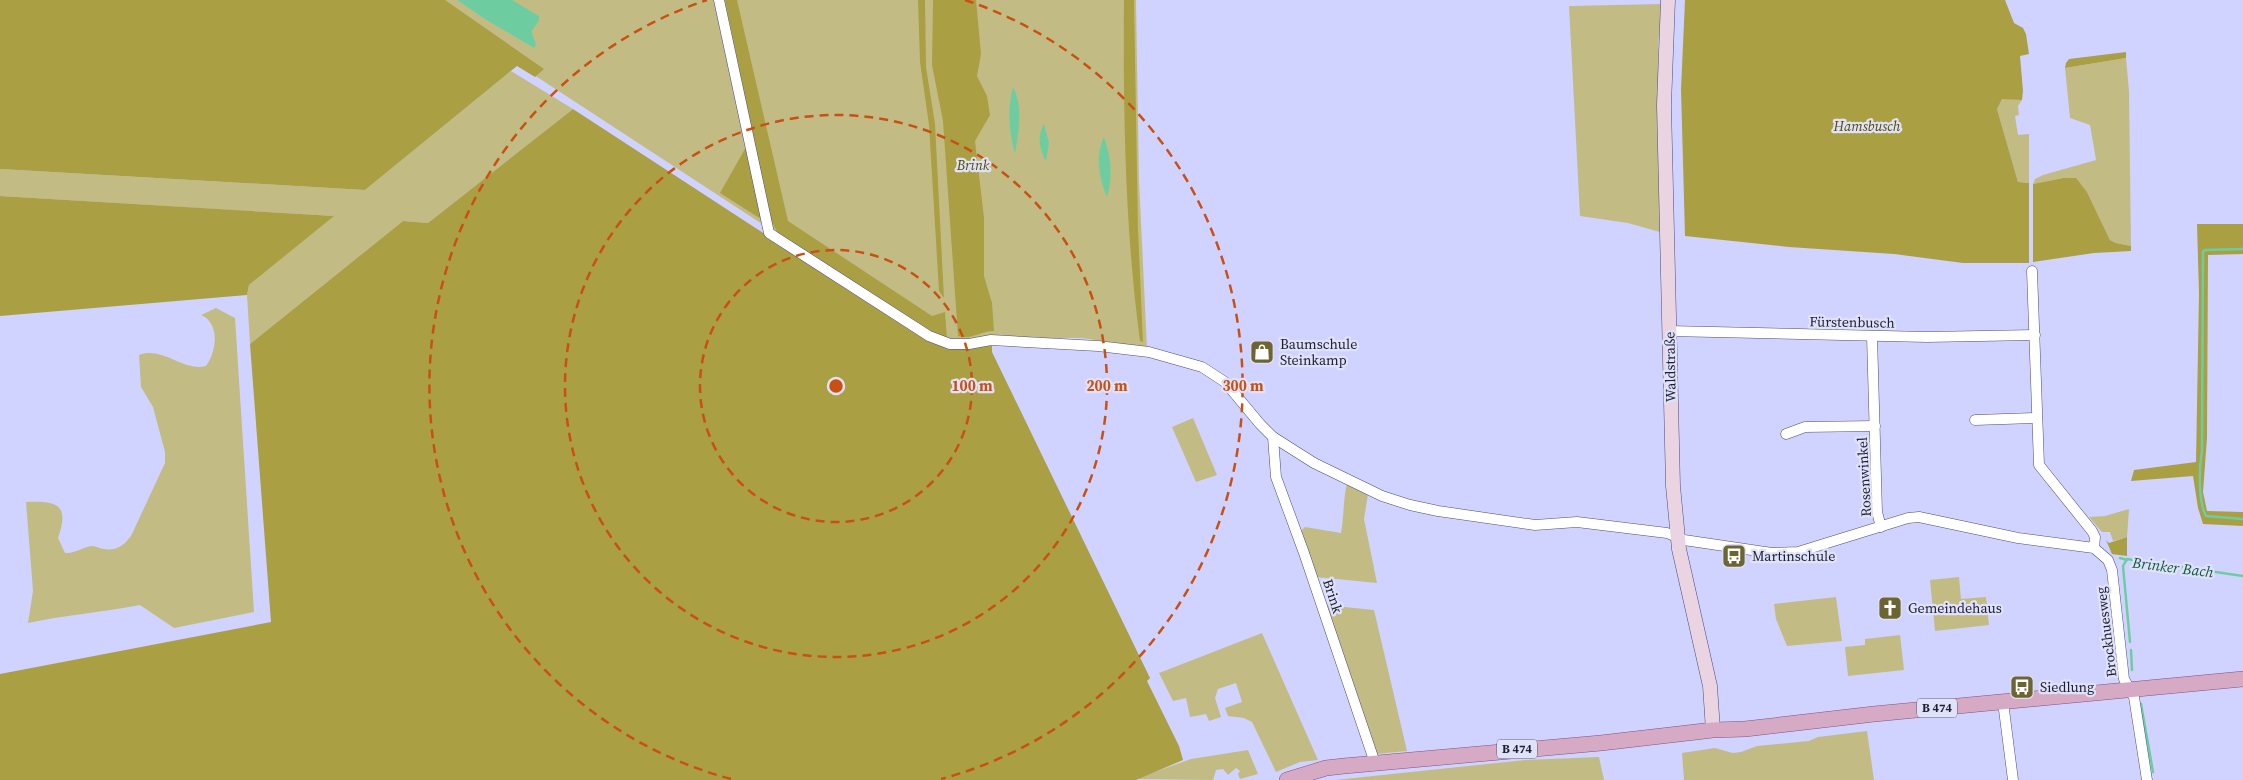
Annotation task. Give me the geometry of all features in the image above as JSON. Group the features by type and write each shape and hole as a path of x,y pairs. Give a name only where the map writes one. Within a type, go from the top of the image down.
{"main road":[{"name":"B 474","path":"1287,780 1326,768 1375,762 1601,743 1713,730 1745,729 2243,678"}],"street":[{"path":"719,0 769,233 928,336 950,344 969,344 991,340 1098,346 1150,352 1202,367 1225,382 1260,424 1273,436 1334,474 1382,496 1410,506 1535,525 1577,522 1667,533 1684,540 1781,553 1798,552 1908,518 1924,517 2018,538 2094,548"},
{"name":"Waldstraße","path":"1668,0 1664,105 1673,486 1678,537 1710,686 1713,730"},
{"name":"Brockhuesweg","path":"2032,271 2039,465 2092,531 2095,537 2094,548 2108,560 2112,570 2124,679 2134,697 2147,780"},
{"name":"Fürstenbusch","path":"1669,331 1872,336 2035,335"},
{"name":"Rosenwinkel","path":"1872,336 1877,512 1881,527"},
{"path":"1976,420 2038,418"},
{"name":"Rosenwinkel","path":"1786,434 1805,427 1875,426"},
{"name":"Brink","path":"1273,436 1276,477 1304,553 1375,762"},
{"path":"2003,702 2013,780"}],"green space":[{"path":"0,0 445,0 544,69 535,77 517,66 365,190 0,169"},
{"name":"Brink","path":"419,0 1136,0 1139,180 1147,348 1082,338 1009,338 943,342"},
{"path":"725,0 737,0 788,221 932,316 945,312 947,339 932,334 778,234 770,218"},
{"path":"918,0 925,0 926,67 935,124 944,298 939,291 929,125 920,62"},
{"path":"933,0 976,0 981,54 977,76 987,96 990,115 975,141 984,218 984,276 992,303 994,331 969,337 958,336 943,121 932,65"},
{"path":"1124,0 1134,0 1138,229 1143,342 1140,341 1135,299 1128,214 1124,85"},
{"name":"Hamsbusch","path":"1685,0 2005,0 2014,23 2023,28 2026,34 2029,54 2020,56 2022,100 2002,99 1997,109 2018,182 2029,183 2029,263 1963,263 1894,254 1789,247 1685,236 1681,89"},
{"path":"1662,4 1658,46 1660,232 1628,223 1580,216 1569,6"},
{"path":"2126,52 2126,58 2065,68 2069,59"},
{"path":"2126,58 2129,91 2131,246 2110,240 2087,192 2076,179 2063,178 2033,184 2035,179 2043,175 2096,160 2090,125 2070,118 2065,68"},
{"path":"511,71 573,109 428,223 403,221 250,344 247,295 249,285 333,216 0,196 0,169 365,190"},
{"path":"2002,98 2022,100 2018,106 2019,115 2015,116 2018,135 2029,134 2029,183 2018,182 1997,109"},
{"path":"573,109 932,343 957,349 992,345 992,352 1150,678 1147,681 1179,746 1183,760 1136,780 0,780 0,674 271,622 250,344 403,221 428,223"},
{"path":"746,147 761,219 720,193"},
{"path":"2063,178 2076,178 2087,192 2110,240 2131,246 2131,251 2094,253 2033,262 2033,184"},
{"path":"0,196 334,216 249,285 247,295 0,316"},
{"path":"2197,224 2243,224 2243,254 2208,255 2207,438 2203,492 2207,511 2243,512 2243,526 2203,524 2198,508 2193,476 2131,481 2134,470 2196,462 2199,293"},
{"path":"216,308 235,318 254,612 174,628 140,605 28,623 33,591 26,502 46,502 58,507 62,518 58,538 65,553 92,546 102,549 113,549 120,547 126,542 131,536 165,463 165,452 153,407 141,387 139,355 156,354 189,366 206,366 213,353 215,338 211,324 201,315"},
{"path":"1193,418 1217,475 1196,482 1172,427"},
{"path":"1347,483 1368,494 1364,519 1377,583 1316,577 1301,531 1305,527 1341,533"},
{"path":"2129,509 2127,537 2113,541 2110,532 2102,532 2089,517 2105,516"},
{"path":"2127,537 2127,556 2112,554 2106,540 2109,543"},
{"path":"1959,577 1961,599 1986,597 1989,625 1935,631 1930,580"},
{"path":"1836,597 1842,641 1787,646 1776,619 1774,604"},
{"path":"1325,605 1374,610 1407,751 1376,754"},
{"path":"1262,633 1318,760 1300,762 1276,772 1252,722 1244,718 1228,716 1225,708 1242,702 1236,683 1218,689 1215,698 1221,717 1209,721 1206,714 1190,717 1186,698 1173,701 1159,673"},
{"path":"1900,635 1904,670 1848,676 1845,647 1865,645 1865,639"},
{"path":"1867,731 1874,780 1684,780 1682,753 1715,748 1733,753 1757,746 1809,741 1818,737"},
{"path":"1248,750 1258,774 1240,779 1238,774 1240,771 1236,768 1228,775 1223,769 1216,770 1213,780 1135,779 1191,759"},
{"path":"1599,757 1604,780 1335,780 1525,760"}],"shaded area":[{"path":"457,0 512,0 539,16 539,21 532,33 536,45 534,48"},
{"path":"1013,87 1019,112 1019,129 1015,154 1011,138 1010,121"},
{"path":"1044,124 1049,143 1046,161 1040,142 1040,133"},
{"path":"1104,137 1110,167 1107,197 1099,167 1101,144"}],"waterway":[{"path":"2243,249 2205,250 2203,252 2202,451 2200,466 2200,493 2206,516 2243,519"},
{"name":"Brinker Bach","path":"2120,558 2127,560"},
{"name":"Brinker Bach","path":"2130,642 2123,566 2127,559 2243,576"},
{"name":"Brinker Bach","path":"2131,650 2132,670"},
{"name":"Brinker Bach","path":"2141,704 2153,772"}],"place":[{"name":"Baumschule Steinkamp","path":"1262,352"},
{"name":"Martinschule","path":"1734,556"},
{"name":"Gemeindehaus","path":"1890,608"},
{"name":"Siedlung","path":"2022,687"}]}
